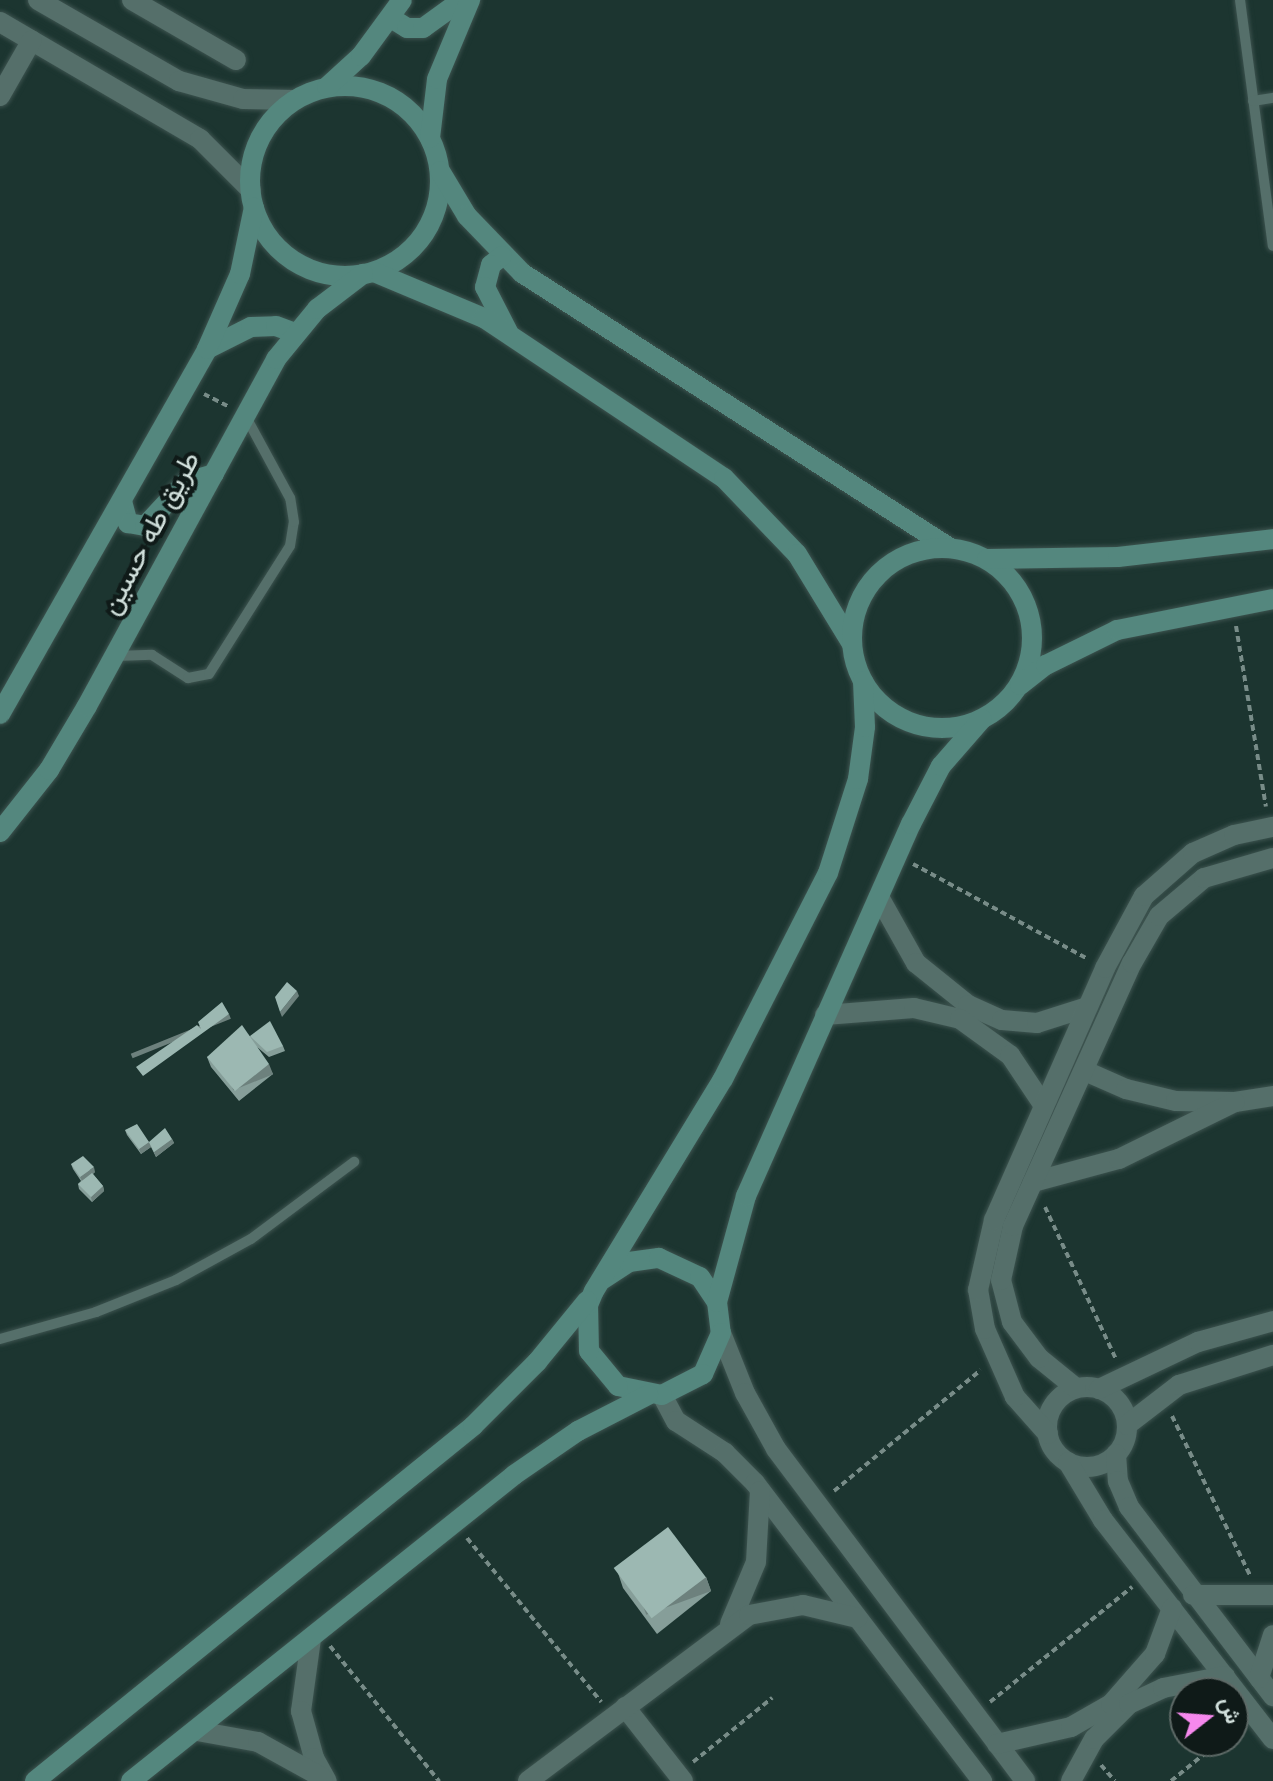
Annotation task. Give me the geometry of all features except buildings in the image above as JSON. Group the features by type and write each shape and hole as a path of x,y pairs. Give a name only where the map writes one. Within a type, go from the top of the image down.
{"street":[{"path":"38,0 153,68 218,94 295,100"},
{"path":"132,0 236,60"},
{"path":"327,87 397,9 407,28 423,28 462,0"},
{"path":"470,0 437,79 430,138 440,171 467,216 502,256 543,288 950,548 987,559 1118,557 1273,539"},
{"path":"0,22 200,139 253,198 270,238 296,262 329,274 369,273 457,303 509,334 724,478 750,501 797,554 852,644 863,681 865,727 858,779 828,873 723,1079 599,1285 537,1362 473,1426 35,1781"},
{"path":"0,96 32,40"},
{"path":"133,99 153,68"},
{"path":"253,198 260,138 295,100 327,87 362,87 395,99 430,138"},
{"path":"369,273 419,241 437,208 440,171"},
{"name":"طريق طه حسين","path":"0,714 207,349 240,274 253,198"},
{"path":"502,256 491,265 485,287 509,334"},
{"name":"طريق طه حسين","path":"0,832 49,770 245,415 295,333 369,273"},
{"path":"207,349 251,327 276,326 295,333"},
{"path":"122,501 128,523 145,526 186,482 214,474"},
{"path":"852,644 858,605 879,573 912,552 950,548"},
{"path":"987,559 1015,584 1030,618 1031,654 1017,688"},
{"path":"1025,1781 816,1506 760,1421 721,1333 717,1302 746,1196 897,856 941,766 982,719 1046,665 1117,630 1232,604 1273,599"},
{"path":"863,681 889,710 906,720 944,728 982,719"},
{"path":"1271,827 1234,835 1193,853 1144,896 1105,968 994,1220 980,1272 980,1310 995,1359 1015,1397 1048,1434 1103,1520 1273,1739"},
{"path":"1193,853 1204,878"},
{"path":"1273,858 1204,878 1172,902 1147,933 1007,1243 1001,1280 1005,1302 1024,1341 1076,1388 1099,1389 1198,1342 1273,1321"},
{"path":"879,897 916,963 1010,1055 1044,1106"},
{"path":"825,1015 914,1008 1037,1023 1087,1007"},
{"path":"1085,1071 1147,1095 1235,1102 1273,1096"},
{"path":"1033,1182 1119,1159 1235,1102"},
{"path":"717,1302 700,1277 659,1258 629,1262 599,1285 585,1336 596,1365 618,1386 655,1395 676,1421 725,1453 760,1491 982,1781"},
{"path":"131,1781 545,1452 655,1395 703,1374 721,1333"},
{"path":"1273,1355 1198,1377 1161,1395 1127,1425 1116,1454 1118,1481 1129,1507 1193,1595 1273,1696"},
{"path":"1048,1434 1050,1411 1076,1388"},
{"path":"1099,1389 1119,1403 1127,1425"},
{"path":"1068,1462 1099,1465 1116,1454"},
{"path":"728,1628 756,1562 760,1491"},
{"path":"1193,1595 1267,1596"},
{"path":"528,1781 749,1615 785,1605 822,1607 857,1618"},
{"path":"1071,1781 1094,1739 1155,1654 1172,1608"},
{"path":"1259,1678 1273,1635"},
{"path":"316,1636 301,1711 326,1780"},
{"path":"894,1666 923,1645"},
{"path":"997,1744 1056,1732 1163,1688 1225,1676"},
{"path":"619,1711 680,1778"},
{"path":"197,1731 258,1742 326,1780"}],"lane":[{"path":"1240,0 1273,246"},
{"path":"1253,101 1273,98"},
{"path":"114,656 152,655 188,678 209,674 290,546 294,522 290,498 245,415"},
{"path":"0,1339 96,1312 176,1280 263,1231 354,1162"}],"path":[{"path":"187,385 245,415"},
{"path":"1232,604 1271,827"},
{"path":"897,856 1105,968"},
{"path":"1033,1182 1124,1376"},
{"path":"816,1506 995,1359"},
{"path":"1161,1395 1267,1596"},
{"path":"454,1523 619,1711"},
{"path":"975,1714 1147,1575"},
{"path":"316,1636 439,1781"},
{"path":"680,1778 772,1698"},
{"path":"1171,1781 1200,1757"}]}
